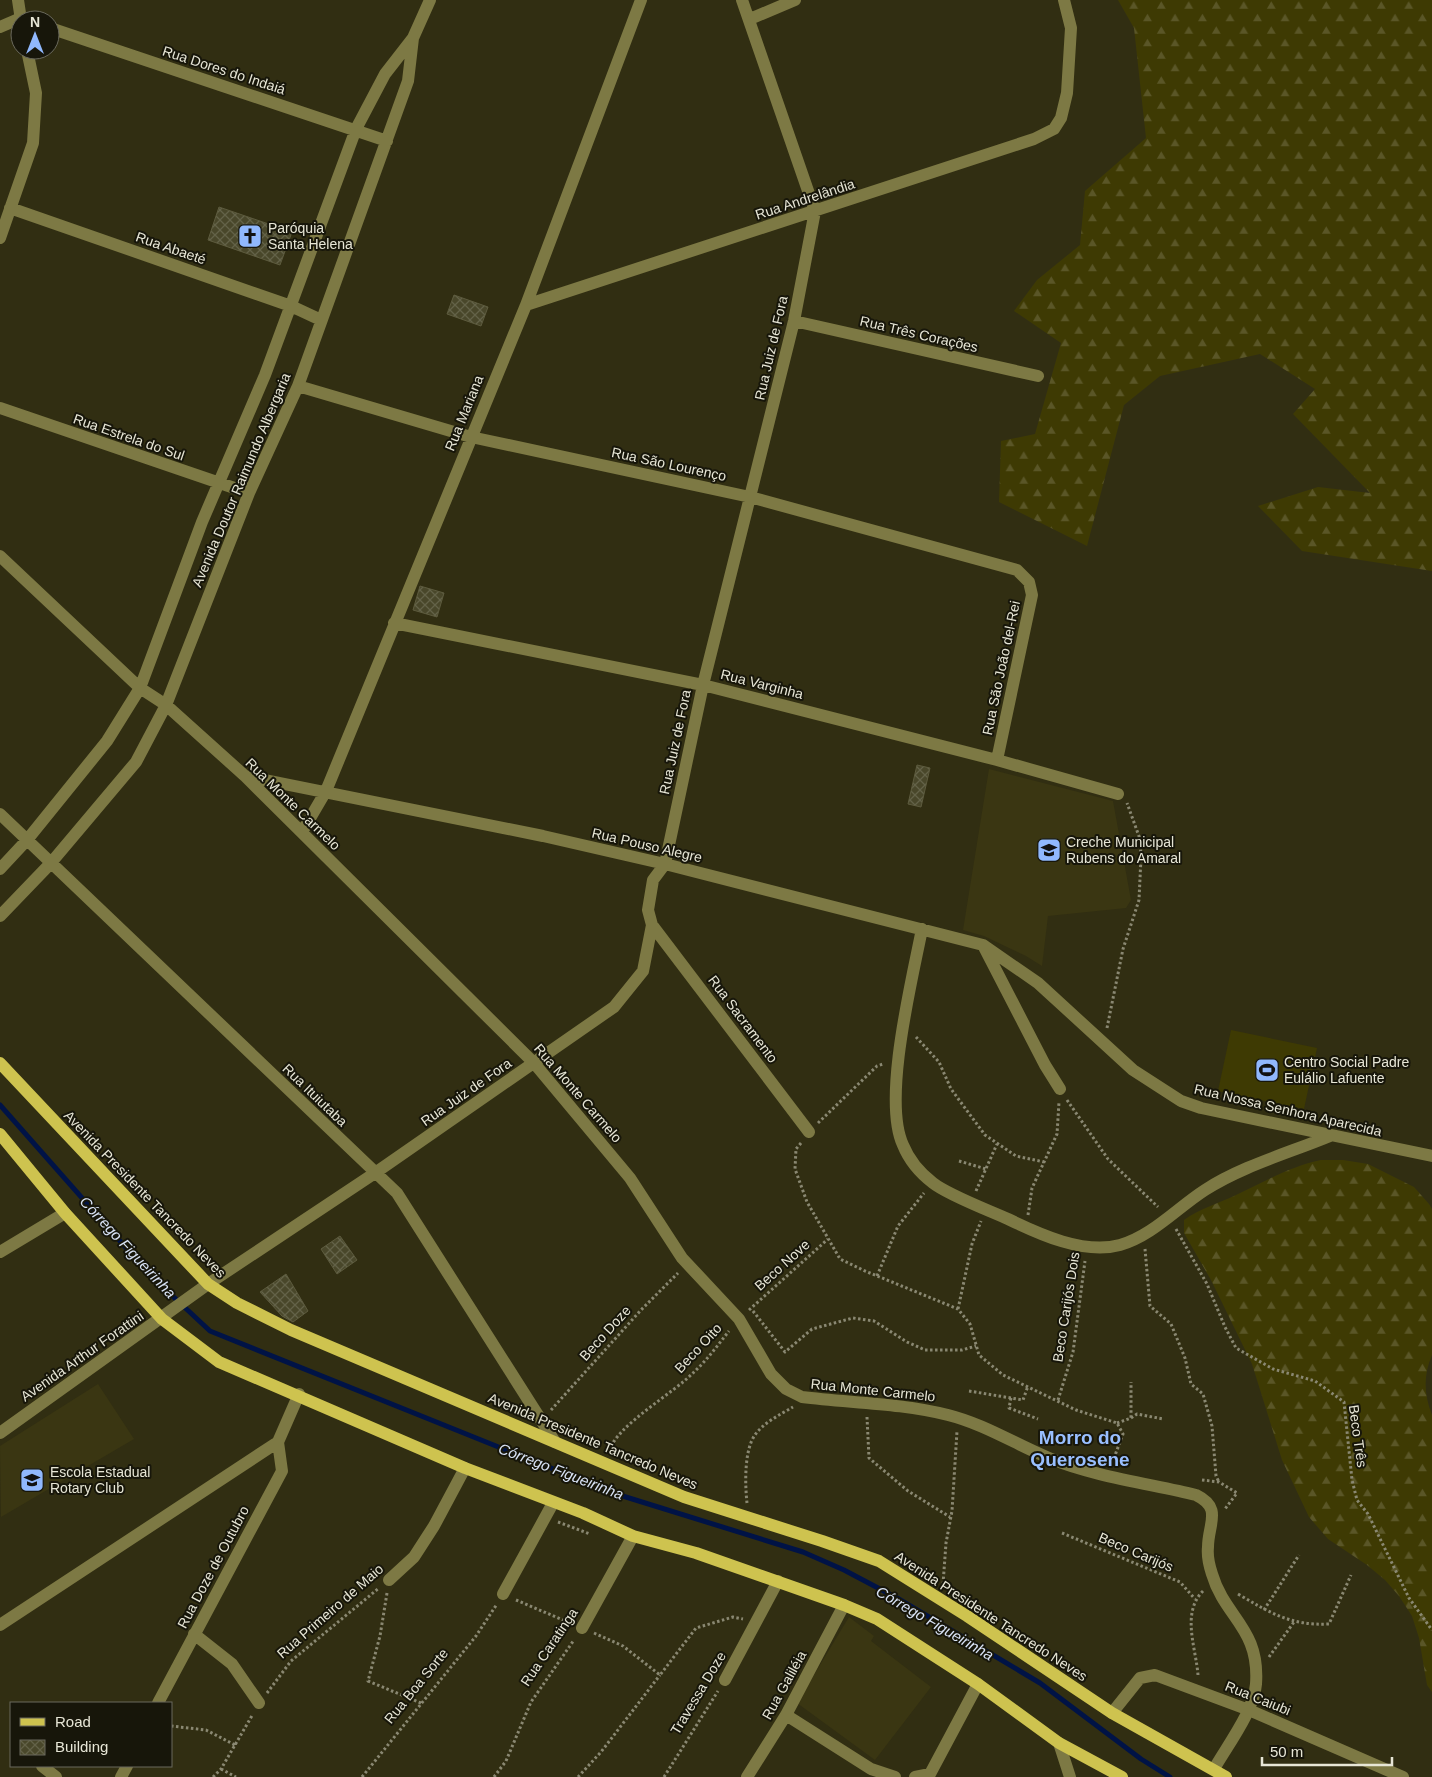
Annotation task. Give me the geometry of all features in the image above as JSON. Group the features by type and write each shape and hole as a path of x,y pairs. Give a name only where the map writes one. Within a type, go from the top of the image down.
{"main road":[{"name":"Avenida Presidente Tancredo Neves","path":"0,1063 208,1284 238,1303 291,1330 684,1497 878,1561 942,1600 1112,1713 1226,1777"},
{"path":"0,1134 65,1213 162,1319 219,1362 299,1394 465,1468 633,1536 696,1553 844,1605 877,1619 978,1684 1059,1743 1122,1777"}],"street":[{"name":"Avenida Doutor Raimundo Albergaria","path":"0,869 27,840 107,741 140,688 218,484 265,375 356,129 386,74 413,38 430,0"},
{"name":"Rua Mariana","path":"302,832 326,791 526,305 641,0"},
{"name":"Rua Juiz de Fora","path":"208,1284 375,1173 614,1007 643,971 652,924 648,910 653,880 665,864 703,685 794,321 815,211 742,0"},
{"path":"750,19 795,0"},
{"name":"Rua Andrelândia","path":"526,305 1034,139 1054,129 1061,118 1067,93 1071,28 1064,0"},
{"name":"Rua Dores do Indaiá","path":"60,31 356,129 387,141"},
{"name":"Avenida Doutor Raimundo Albergaria","path":"0,916 50,864 136,762 166,705 249,494 298,386 408,81 413,38"},
{"path":"0,238 32,143 36,120 36,93 30,60"},
{"name":"Rua Abaeté","path":"10,208 290,306 322,320"},
{"name":"Rua Três Corações","path":"794,321 1038,376"},
{"name":"Rua São Lourenço","path":"298,386 471,437 750,498 1017,570 1029,582"},
{"name":"Rua Estrela do Sul","path":"0,408 249,494"},
{"name":"Rua Monte Carmelo","path":"0,556 140,688 166,705 245,776 534,1063 630,1178 687,1264 739,1319 771,1374 786,1389 808,1398 919,1408 957,1418 985,1427 1050,1458 1082,1468 1196,1495 1210,1505 1212,1519"},
{"name":"Rua São João del-Rei","path":"997,760 1032,595 1029,582"},
{"name":"Rua Varginha","path":"394,623 703,685 997,760 1118,794"},
{"name":"Rua Pouso Alegre","path":"245,776 533,834 665,864 922,929 982,945 1030,978"},
{"name":"Rua Ituiutaba","path":"0,814 50,864 397,1193 555,1442"},
{"name":"Rua Sacramento","path":"652,924 809,1132"},
{"path":"922,929 896,1082 897,1120 902,1144 915,1166 932,1183 1049,1239 1087,1246 1117,1246 1135,1240 1206,1189 1240,1172 1330,1136"},
{"path":"982,945 1045,1065 1060,1089"},
{"name":"Rua Nossa Senhora Aparecida","path":"1030,978 1133,1070 1181,1101 1201,1108 1432,1156"},
{"path":"0,1252 65,1213"},
{"name":"Avenida Arthur Forattini","path":"0,1433 162,1319 208,1284"},
{"path":"0,1625 278,1442 299,1394"},
{"name":"Rua Doze de Outubro","path":"159,1702 282,1471 278,1442"},
{"name":"Rua Primeiro de Maio","path":"389,1580 414,1557 434,1526 465,1468"},
{"path":"503,1594 553,1503"},
{"path":"1212,1519 1208,1562 1214,1580 1252,1643 1256,1659 1256,1687 1249,1710 1214,1769"},
{"name":"Rua Caratinga","path":"582,1628 633,1536"},
{"name":"Travessa Doze","path":"725,1680 778,1581"},
{"name":"Rua Galiléia","path":"746,1777 786,1714 844,1605"},
{"path":"194,1634 232,1664 259,1703"},
{"name":"Rua Caiubi","path":"1112,1713 1144,1676 1156,1675 1249,1710 1404,1777"},
{"path":"915,1777 930,1774 978,1684"},
{"path":"786,1714 871,1769 894,1777"},
{"path":"1059,1743 1070,1777"},
{"path":"43,1767 56,1777"}],"path":[{"path":"1105,1044 1123,949 1139,900 1140,883 1141,857 1136,822 1126,801 1118,794"},
{"path":"905,1026 939,1062 951,1090 985,1136 1016,1156 1044,1162"},
{"path":"899,1061 877,1066 809,1132 796,1149 794,1169 807,1202 840,1259 958,1309 970,1324 979,1355 1003,1374 1076,1410 1117,1423 1137,1414 1163,1419"},
{"path":"1026,1228 1032,1188 1057,1134 1060,1089"},
{"name":"Beco Três","path":"1060,1089 1108,1159 1168,1216 1207,1284 1236,1348 1273,1369 1315,1382 1344,1402 1352,1480 1357,1500 1368,1514 1409,1598 1432,1630"},
{"path":"975,1192 997,1144"},
{"path":"959,1161 986,1168"},
{"path":"877,1276 898,1226 932,1183"},
{"path":"958,1309 972,1244 985,1208"},
{"path":"1144,1234 1150,1306 1171,1324 1185,1358 1191,1384 1203,1394 1212,1426 1216,1476 1219,1482"},
{"name":"Beco Nove","path":"751,1308 828,1238"},
{"name":"Beco Carijós Dois","path":"1058,1400 1073,1352 1087,1246"},
{"name":"Beco Doze","path":"542,1420 641,1310 687,1264"},
{"path":"751,1308 785,1352 812,1329 853,1318 874,1320 907,1342 925,1350 962,1350 976,1346"},
{"name":"Beco Oito","path":"606,1463 611,1446 629,1424 693,1374 739,1319 751,1308"},
{"path":"1131,1382 1131,1418"},
{"path":"969,1391 1023,1400 1028,1386"},
{"path":"748,1517 746,1464 755,1435 780,1414 808,1398"},
{"path":"1011,1398 1008,1408 1038,1419"},
{"path":"866,1404 869,1458 908,1491 950,1517"},
{"path":"942,1600 957,1418"},
{"path":"1117,1423 1123,1434 1114,1458 1116,1465 1124,1468"},
{"path":"1196,1480 1219,1482 1237,1493 1230,1504 1212,1519"},
{"name":"Beco Carijós","path":"1062,1534 1180,1582 1195,1599"},
{"path":"1264,1610 1299,1555"},
{"path":"1192,1689 1198,1676 1190,1620 1195,1599 1214,1580 1264,1610 1294,1622 1330,1624 1351,1575"},
{"name":"Rua Primeiro de Maio","path":"213,1777 221,1769 259,1703 290,1661 389,1580"},
{"path":"503,1594 623,1646 660,1675"},
{"path":"385,1605 380,1636 368,1681 421,1703"},
{"name":"Rua Boa Sorte","path":"362,1777 476,1636 493,1612"},
{"path":"578,1777 601,1752 696,1628 733,1617 756,1623"},
{"path":"1256,1659 1268,1657 1294,1622"},
{"name":"Rua Caratinga","path":"494,1777 506,1760 530,1702 582,1628"},
{"name":"Travessa Doze","path":"664,1777 725,1680"},
{"path":"172,1726 206,1730 235,1745"},
{"path":"221,1769 236,1777"}],"shaded area":[{"name":"Creche Municipal Rubens do Amaral","path":"989,769 1113,801 1131,900 1126,908 1048,916 1042,966 1026,956 984,936 963,930"},
{"name":"Escola Estadual Rotary Club","path":"98,1384 134,1439 1,1517 0,1446"},
{"path":"849,1617 874,1636 871,1641 931,1687 875,1760 797,1703"}],"green space":[{"path":"1118,0 1432,0 1432,571 1302,551 1258,506 1318,487 1370,493 1293,414 1315,389 1260,354 1160,376 1124,405 1087,546 999,502 1001,441 1035,434 1061,343 1014,311 1037,280 1080,245 1085,191 1146,138 1134,28"},
{"name":"Centro Social Padre Eulálio Lafuente","path":"1231,1030 1317,1048 1304,1109 1218,1091"},
{"path":"1321,1160 1343,1160 1368,1164 1414,1187 1432,1209 1432,1355 1427,1370 1426,1385 1427,1400 1432,1415 1432,1692 1427,1685 1419,1638 1412,1616 1399,1596 1385,1580 1367,1565 1328,1539 1309,1517 1282,1460 1252,1364 1211,1280 1184,1233 1184,1220 1197,1212 1288,1170"}],"building":[{"name":"Paróquia Santa Helena","path":"219,207 292,232 280,265 208,240"},
{"path":"454,295 488,307 481,326 447,314"},
{"path":"420,586 444,593 437,617 413,610"},
{"path":"917,765 930,768 921,807 908,804"},
{"path":"340,1236 357,1260 337,1274 321,1249"},
{"path":"286,1274 308,1311 293,1322 282,1316 260,1292"}],"waterway":[{"name":"Córrego Figueirinha","path":"0,1105 150,1275 210,1331 613,1493 803,1552 844,1570 897,1598 1040,1683 1141,1759 1170,1777"}],"place":[{"name":"Paróquia Santa Helena","path":"250,236"},
{"name":"Creche Municipal Rubens do Amaral","path":"1049,850"},
{"name":"Centro Social Padre Eulálio Lafuente","path":"1267,1070"},
{"name":"Escola Estadual Rotary Club","path":"32,1480"}],"district":[{"name":"Morro do Querosene","path":"1080,1448"}]}
